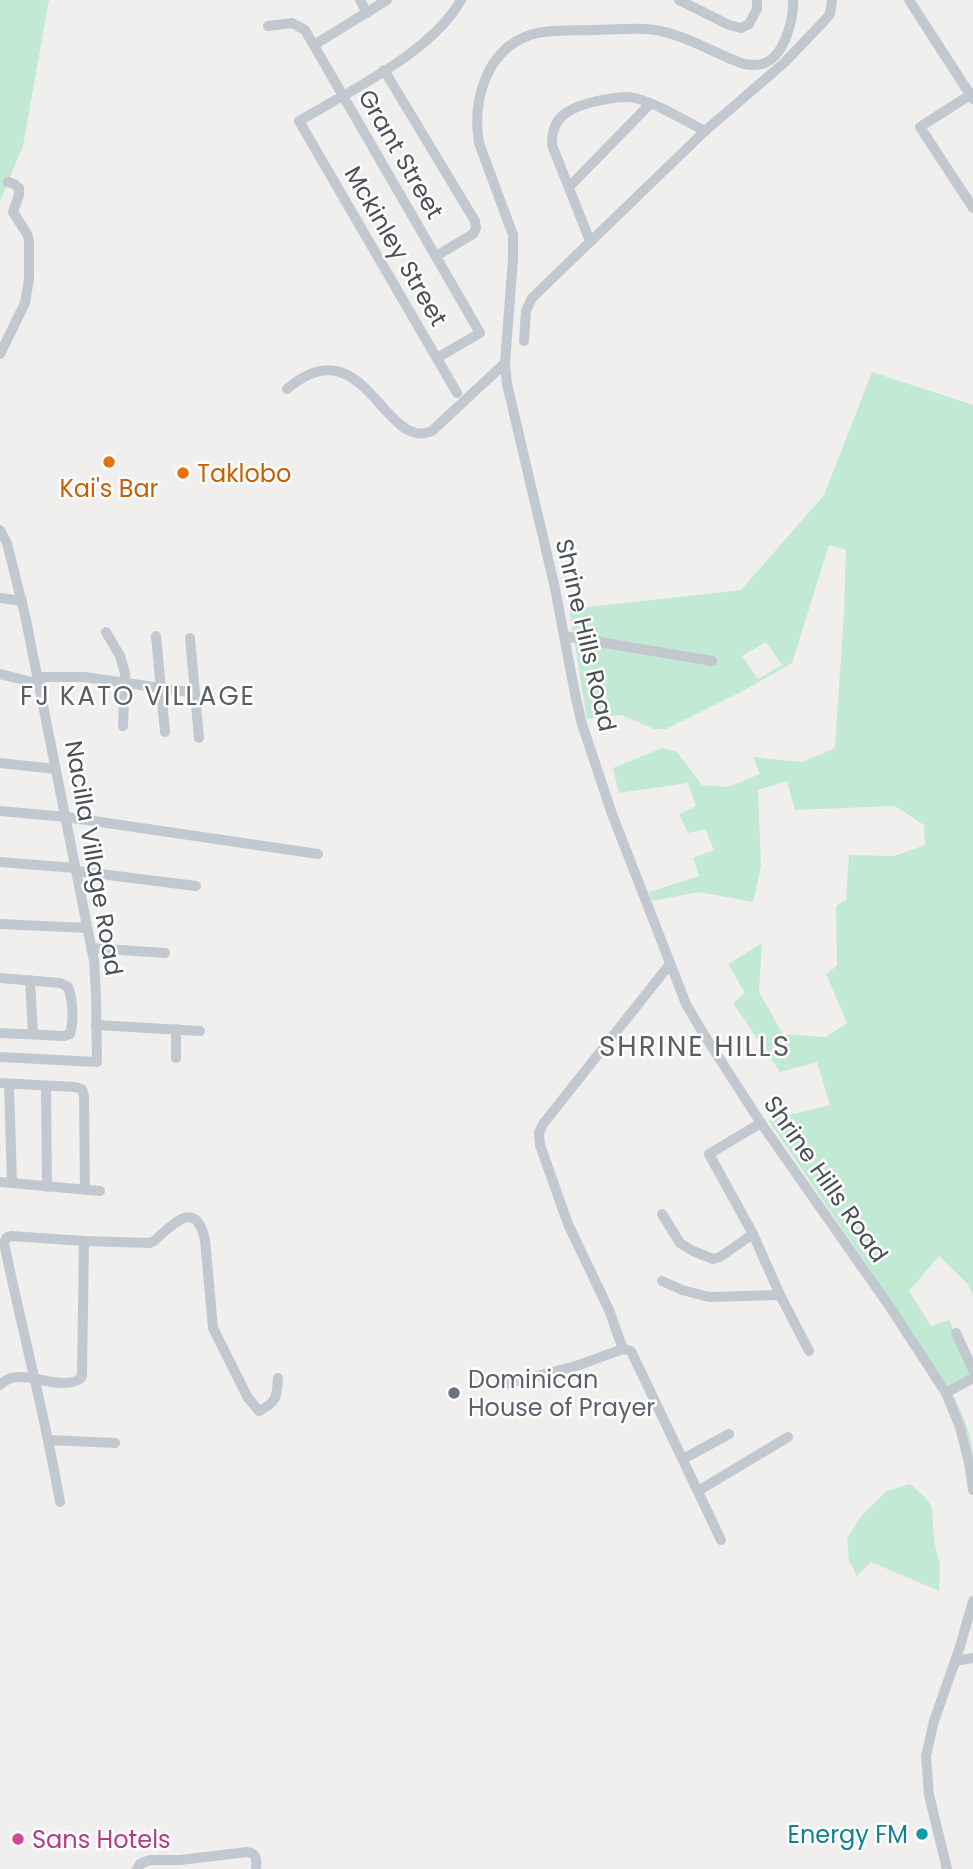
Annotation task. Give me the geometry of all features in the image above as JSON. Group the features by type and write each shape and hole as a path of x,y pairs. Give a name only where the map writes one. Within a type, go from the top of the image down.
{"street":[{"path":"360,0 367,13"},
{"path":"314,45 387,0"},
{"path":"342,95 384,70 438,31 461,0"},
{"path":"679,0 741,27 749,24 758,9 757,0"},
{"name":"Shrine Hills Road","path":"793,0 792,22 785,39 773,58 761,64 744,64 671,33 646,30 532,34 512,44 492,65 481,89 477,133 513,235 505,363 507,384 555,587 575,694 612,814 670,964 703,1033 761,1123 890,1307 946,1393 960,1427 973,1490"},
{"path":"524,341 526,311 532,298 705,131 785,62 825,20 830,13 832,0"},
{"path":"909,0 972,95 920,127 973,208"},
{"name":"Grant Street","path":"268,26 297,24 305,30 480,333 437,358"},
{"path":"384,70 475,221 476,228 472,234 436,256"},
{"name":"Mckinley Street","path":"342,95 299,121 457,393"},
{"path":"590,241 552,145 553,130 559,118 568,110 577,107 616,97 635,98 705,131"},
{"path":"569,187 650,104"},
{"path":"0,354 25,303 30,246 27,233 13,212 19,188 8,182"},
{"path":"286,389 298,380 317,372 341,371 357,381 406,429 418,435 432,431 505,363"},
{"name":"Nacilla Village Road","path":"0,530 7,542 22,601 91,948 95,976 97,1062 0,1057"},
{"path":"0,598 22,601"},
{"path":"106,632 123,664 124,726"},
{"path":"156,636 165,732"},
{"path":"564,636 712,661"},
{"path":"190,638 199,738"},
{"path":"0,674 39,681 65,676 195,693"},
{"path":"0,764 57,769"},
{"path":"0,811 66,817 318,854"},
{"path":"0,862 76,869 196,886"},
{"path":"0,924 87,928"},
{"path":"91,948 165,953"},
{"path":"624,1349 609,1310 568,1224 540,1145 539,1133 540,1128 670,964"},
{"path":"0,978 60,983 68,987 71,995 72,1031 68,1035 0,1033"},
{"path":"30,980 33,1034"},
{"path":"96,1025 200,1031"},
{"path":"176,1030 176,1058"},
{"path":"85,1190 82,1089 4,1083 6,1183 47,1186 85,1190 100,1191"},
{"path":"46,1086 47,1186"},
{"path":"761,1123 709,1154 753,1234 809,1351"},
{"path":"662,1214 680,1243 713,1259 753,1234"},
{"path":"4,1243 7,1237 11,1236 149,1243 179,1219 194,1220 203,1229 205,1240 213,1328 248,1398 259,1411 277,1396 278,1378"},
{"path":"0,1227 49,1440 60,1502"},
{"path":"0,1385 14,1377 68,1383 77,1381 82,1376 84,1241"},
{"path":"662,1280 682,1290 709,1297 780,1295"},
{"path":"956,1333 973,1370"},
{"path":"505,1384 576,1366 624,1349 631,1351 721,1541"},
{"path":"946,1393 973,1378"},
{"path":"683,1459 729,1434"},
{"path":"698,1491 788,1437"},
{"path":"49,1440 116,1443"},
{"path":"947,1869 929,1795 926,1768 930,1734 973,1601"},
{"path":"955,1661 973,1658"},
{"path":"139,1867 150,1860 180,1860 242,1852 255,1856 256,1869"}],"green space":[{"path":"0,0 49,0 23,146 0,201"},
{"path":"872,372 973,405 973,1296 967,1283 939,1256 909,1291 931,1326 949,1320 966,1357 973,1378 951,1391 969,1433 973,1460 967,1433 947,1386 768,1120 830,1105 817,1062 780,1072 733,1003 745,993 728,964 762,943 759,992 783,1034 826,1037 847,1023 826,974 837,966 836,906 846,900 849,855 894,856 925,845 924,825 895,806 795,810 787,781 758,790 761,867 753,902 699,892 652,901 649,892 699,876 693,858 714,850 705,829 688,833 679,814 696,806 688,783 619,793 613,768 662,748 677,752 702,785 728,787 760,774 753,757 802,762 835,748 846,550 829,545 792,663 666,729 654,729 621,715 587,719 569,609 741,590 824,495","holes":["766,642 782,665 758,679 742,656"]},
{"path":"910,1484 932,1507 934,1541 940,1564 939,1591 871,1562 857,1576 849,1560 847,1539 861,1516 887,1491"}],"place":[{"name":"Kai's Bar","path":"109,462"},
{"name":"Taklobo","path":"183,473"},
{"name":"Dominican House of Prayer","path":"454,1393"},
{"name":"Energy FM","path":"922,1834"},
{"name":"Sans Hotels","path":"18,1839"}],"district":[{"name":"FJ KATO VILLAGE","path":"138,696"},
{"name":"SHRINE HILLS","path":"695,1046"}]}
